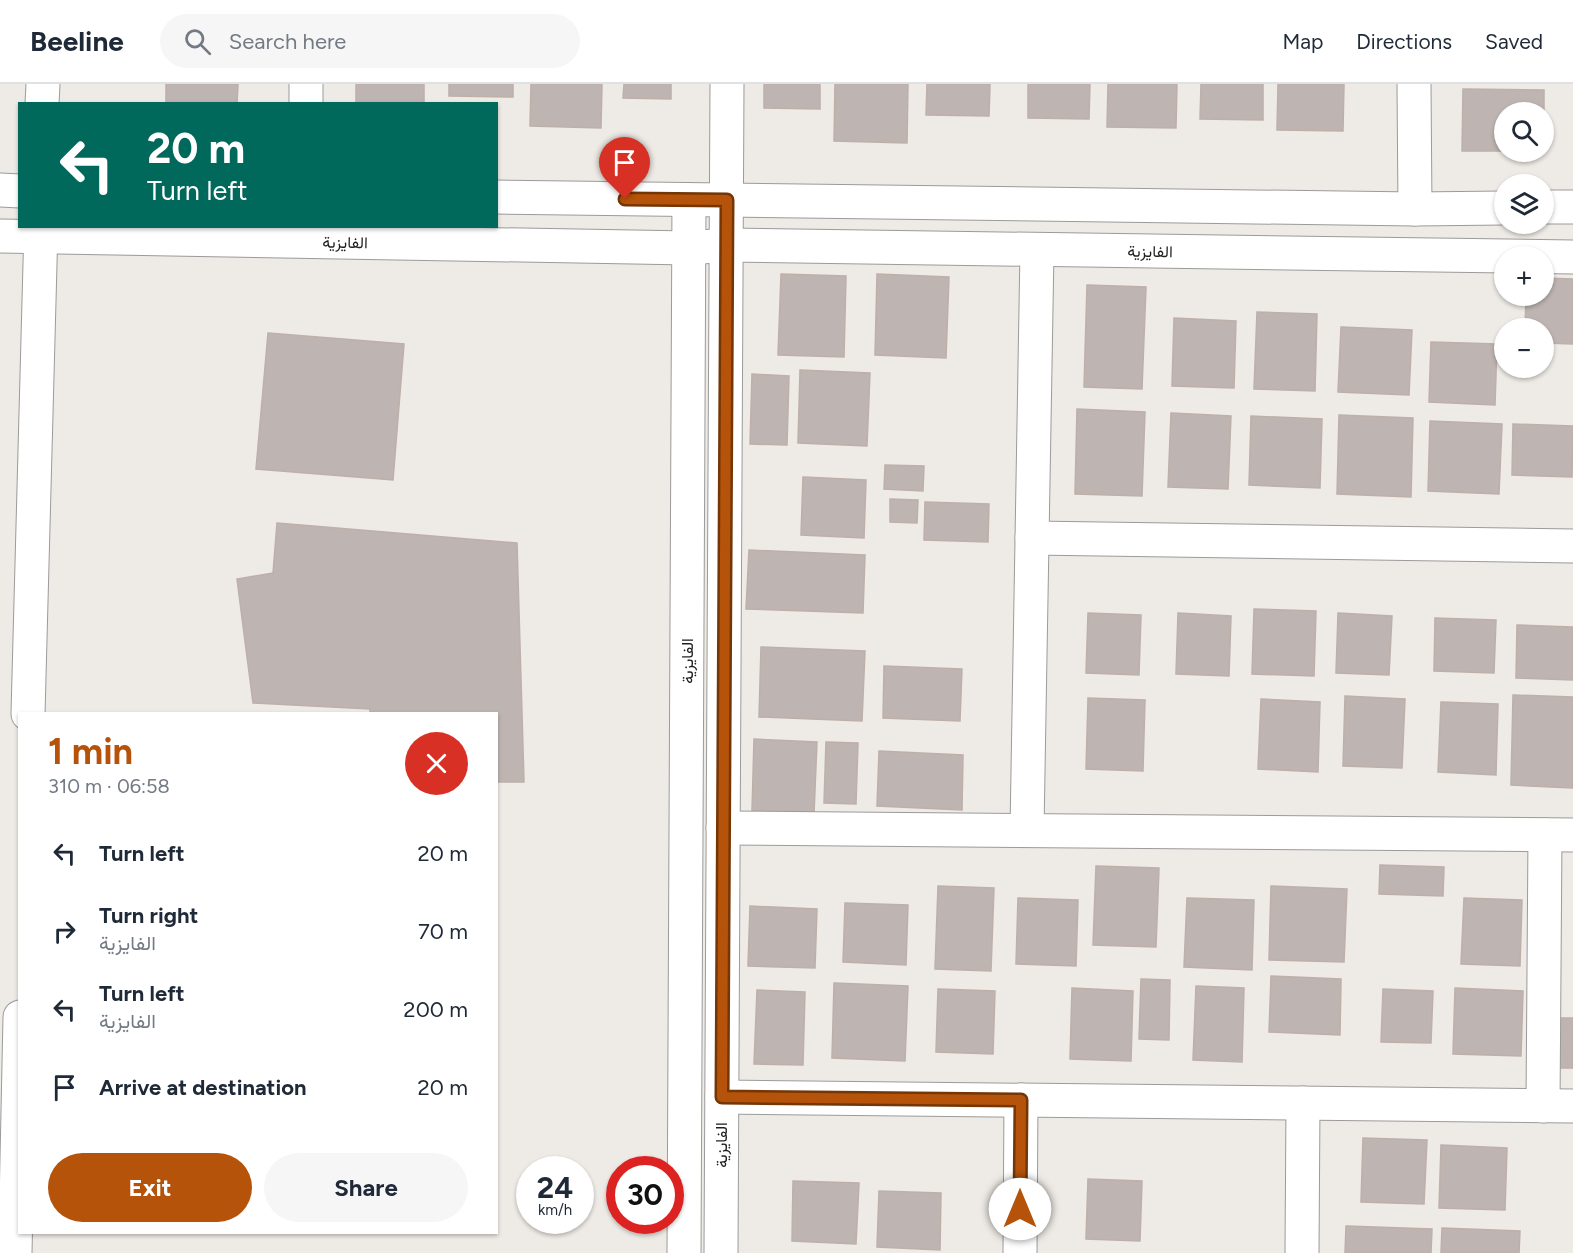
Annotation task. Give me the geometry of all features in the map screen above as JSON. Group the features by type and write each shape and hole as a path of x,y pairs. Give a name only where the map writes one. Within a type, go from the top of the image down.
{"street":[{"path":"42,102 43,84"},
{"path":"306,84 306,102"},
{"name":"الفايزية","path":"721,1253 726,84"},
{"path":"1414,84 1415,208"},
{"path":"0,190 18,191"},
{"path":"498,197 1494,208"},
{"name":"الفايزية","path":"684,1253 689,200"},
{"path":"1554,207 1573,207"},
{"path":"28,712 41,232"},
{"name":"الفايزية","path":"0,236 41,232 689,248 727,245 1573,257"},
{"path":"1027,830 1037,250"},
{"path":"1032,538 1573,546"},
{"path":"722,1097 1558,1106 1559,835 723,828"},
{"path":"1020,1253 1021,1100"},
{"path":"1302,1253 1304,1103"},
{"path":"15,1253 18,1111"}],"building":[{"path":"166,84 238,84 237,102 166,102"},
{"path":"356,84 424,84 424,102 356,102"},
{"path":"449,84 513,84 513,97 449,96"},
{"path":"531,84 602,84 601,128 530,126"},
{"path":"624,84 671,84 671,99 623,98"},
{"path":"764,84 820,84 820,109 764,108"},
{"path":"835,84 908,84 907,143 834,141"},
{"path":"927,84 990,84 989,116 926,115"},
{"path":"1028,84 1090,84 1089,119 1028,118"},
{"path":"1108,84 1177,84 1176,128 1107,127"},
{"path":"1201,84 1263,84 1263,120 1200,119"},
{"path":"1278,84 1344,84 1343,131 1277,130"},
{"path":"1463,89 1544,90 1544,102 1494,102 1494,151 1462,151"},
{"path":"781,274 846,276 844,357 778,355"},
{"path":"877,274 949,277 946,358 875,355"},
{"path":"1554,278 1573,279 1573,344 1554,343 1554,318 1525,318 1526,306 1554,306"},
{"path":"1087,285 1146,287 1142,389 1084,387"},
{"path":"1257,312 1317,314 1315,391 1254,389"},
{"path":"1174,318 1236,321 1234,388 1172,386"},
{"path":"1341,327 1412,330 1409,395 1338,392"},
{"path":"268,333 404,344 393,480 256,469"},
{"path":"1431,342 1494,344 1495,405 1429,402"},
{"path":"800,370 870,373 867,446 798,443"},
{"path":"752,374 789,376 787,445 750,444"},
{"path":"1077,409 1145,412 1142,496 1075,494"},
{"path":"1171,413 1231,416 1228,489 1168,487"},
{"path":"1339,415 1413,418 1411,497 1337,494"},
{"path":"1251,416 1322,419 1320,488 1249,485"},
{"path":"1430,421 1502,424 1499,494 1428,491"},
{"path":"1513,424 1573,426 1572,477 1512,475"},
{"path":"885,465 924,466 923,491 884,489"},
{"path":"803,477 866,480 864,538 801,535"},
{"path":"890,499 918,500 917,523 890,522"},
{"path":"925,502 989,504 988,542 924,540"},
{"path":"277,523 517,543 524,782 498,782 498,712 370,712 370,709 253,703 237,579 273,573"},
{"path":"749,550 865,555 863,613 746,609"},
{"path":"1254,609 1316,611 1314,676 1252,674"},
{"path":"1088,613 1141,615 1139,675 1086,673"},
{"path":"1178,613 1231,616 1229,676 1176,674"},
{"path":"1338,613 1392,616 1389,675 1336,673"},
{"path":"1435,618 1496,620 1494,673 1434,671"},
{"path":"1517,625 1573,627 1573,680 1516,678"},
{"path":"761,647 865,651 862,721 759,717"},
{"path":"884,666 962,669 960,721 883,718"},
{"path":"1513,695 1573,697 1573,788 1511,785"},
{"path":"1345,696 1405,699 1402,768 1343,766"},
{"path":"1088,698 1145,700 1143,771 1086,769"},
{"path":"1261,699 1320,702 1318,772 1258,769"},
{"path":"1441,702 1498,704 1496,775 1438,772"},
{"path":"754,739 817,742 814,814 752,811"},
{"path":"826,742 858,743 856,804 824,803"},
{"path":"879,751 963,755 962,810 877,806"},
{"path":"1380,865 1444,867 1443,896 1379,894"},
{"path":"1096,866 1159,868 1156,947 1093,945"},
{"path":"938,886 994,888 991,971 935,969"},
{"path":"1271,886 1347,889 1344,962 1269,960"},
{"path":"1018,898 1078,900 1076,966 1016,964"},
{"path":"1187,898 1254,900 1252,970 1184,967"},
{"path":"1464,898 1522,900 1520,966 1461,964"},
{"path":"845,903 908,905 906,965 843,962"},
{"path":"750,906 817,909 815,968 748,966"},
{"path":"1271,976 1341,979 1340,1035 1269,1032"},
{"path":"1141,979 1170,980 1169,1040 1139,1039"},
{"path":"834,983 908,986 905,1061 832,1058"},
{"path":"1196,986 1244,988 1242,1062 1193,1060"},
{"path":"1072,988 1133,991 1131,1061 1070,1059"},
{"path":"1455,988 1523,991 1521,1056 1453,1054"},
{"path":"938,989 995,991 993,1054 936,1052"},
{"path":"1383,989 1433,991 1431,1043 1381,1042"},
{"path":"757,990 805,992 803,1065 754,1064"},
{"path":"1561,1018 1573,1018 1573,1068 1559,1068"},
{"path":"1363,1138 1427,1140 1424,1204 1361,1202"},
{"path":"1441,1145 1507,1148 1505,1210 1439,1208"},
{"path":"1088,1179 1142,1181 1140,1241 1086,1239"},
{"path":"793,1181 859,1183 856,1244 792,1241"},
{"path":"879,1191 941,1193 940,1250 877,1247"},
{"path":"1346,1226 1432,1229 1431,1253 1345,1253"},
{"path":"1442,1228 1520,1231 1519,1253 1441,1253"}],"route":[{"path":"625,199 727,200 722,1097 1021,1100 1020,1209"}]}
